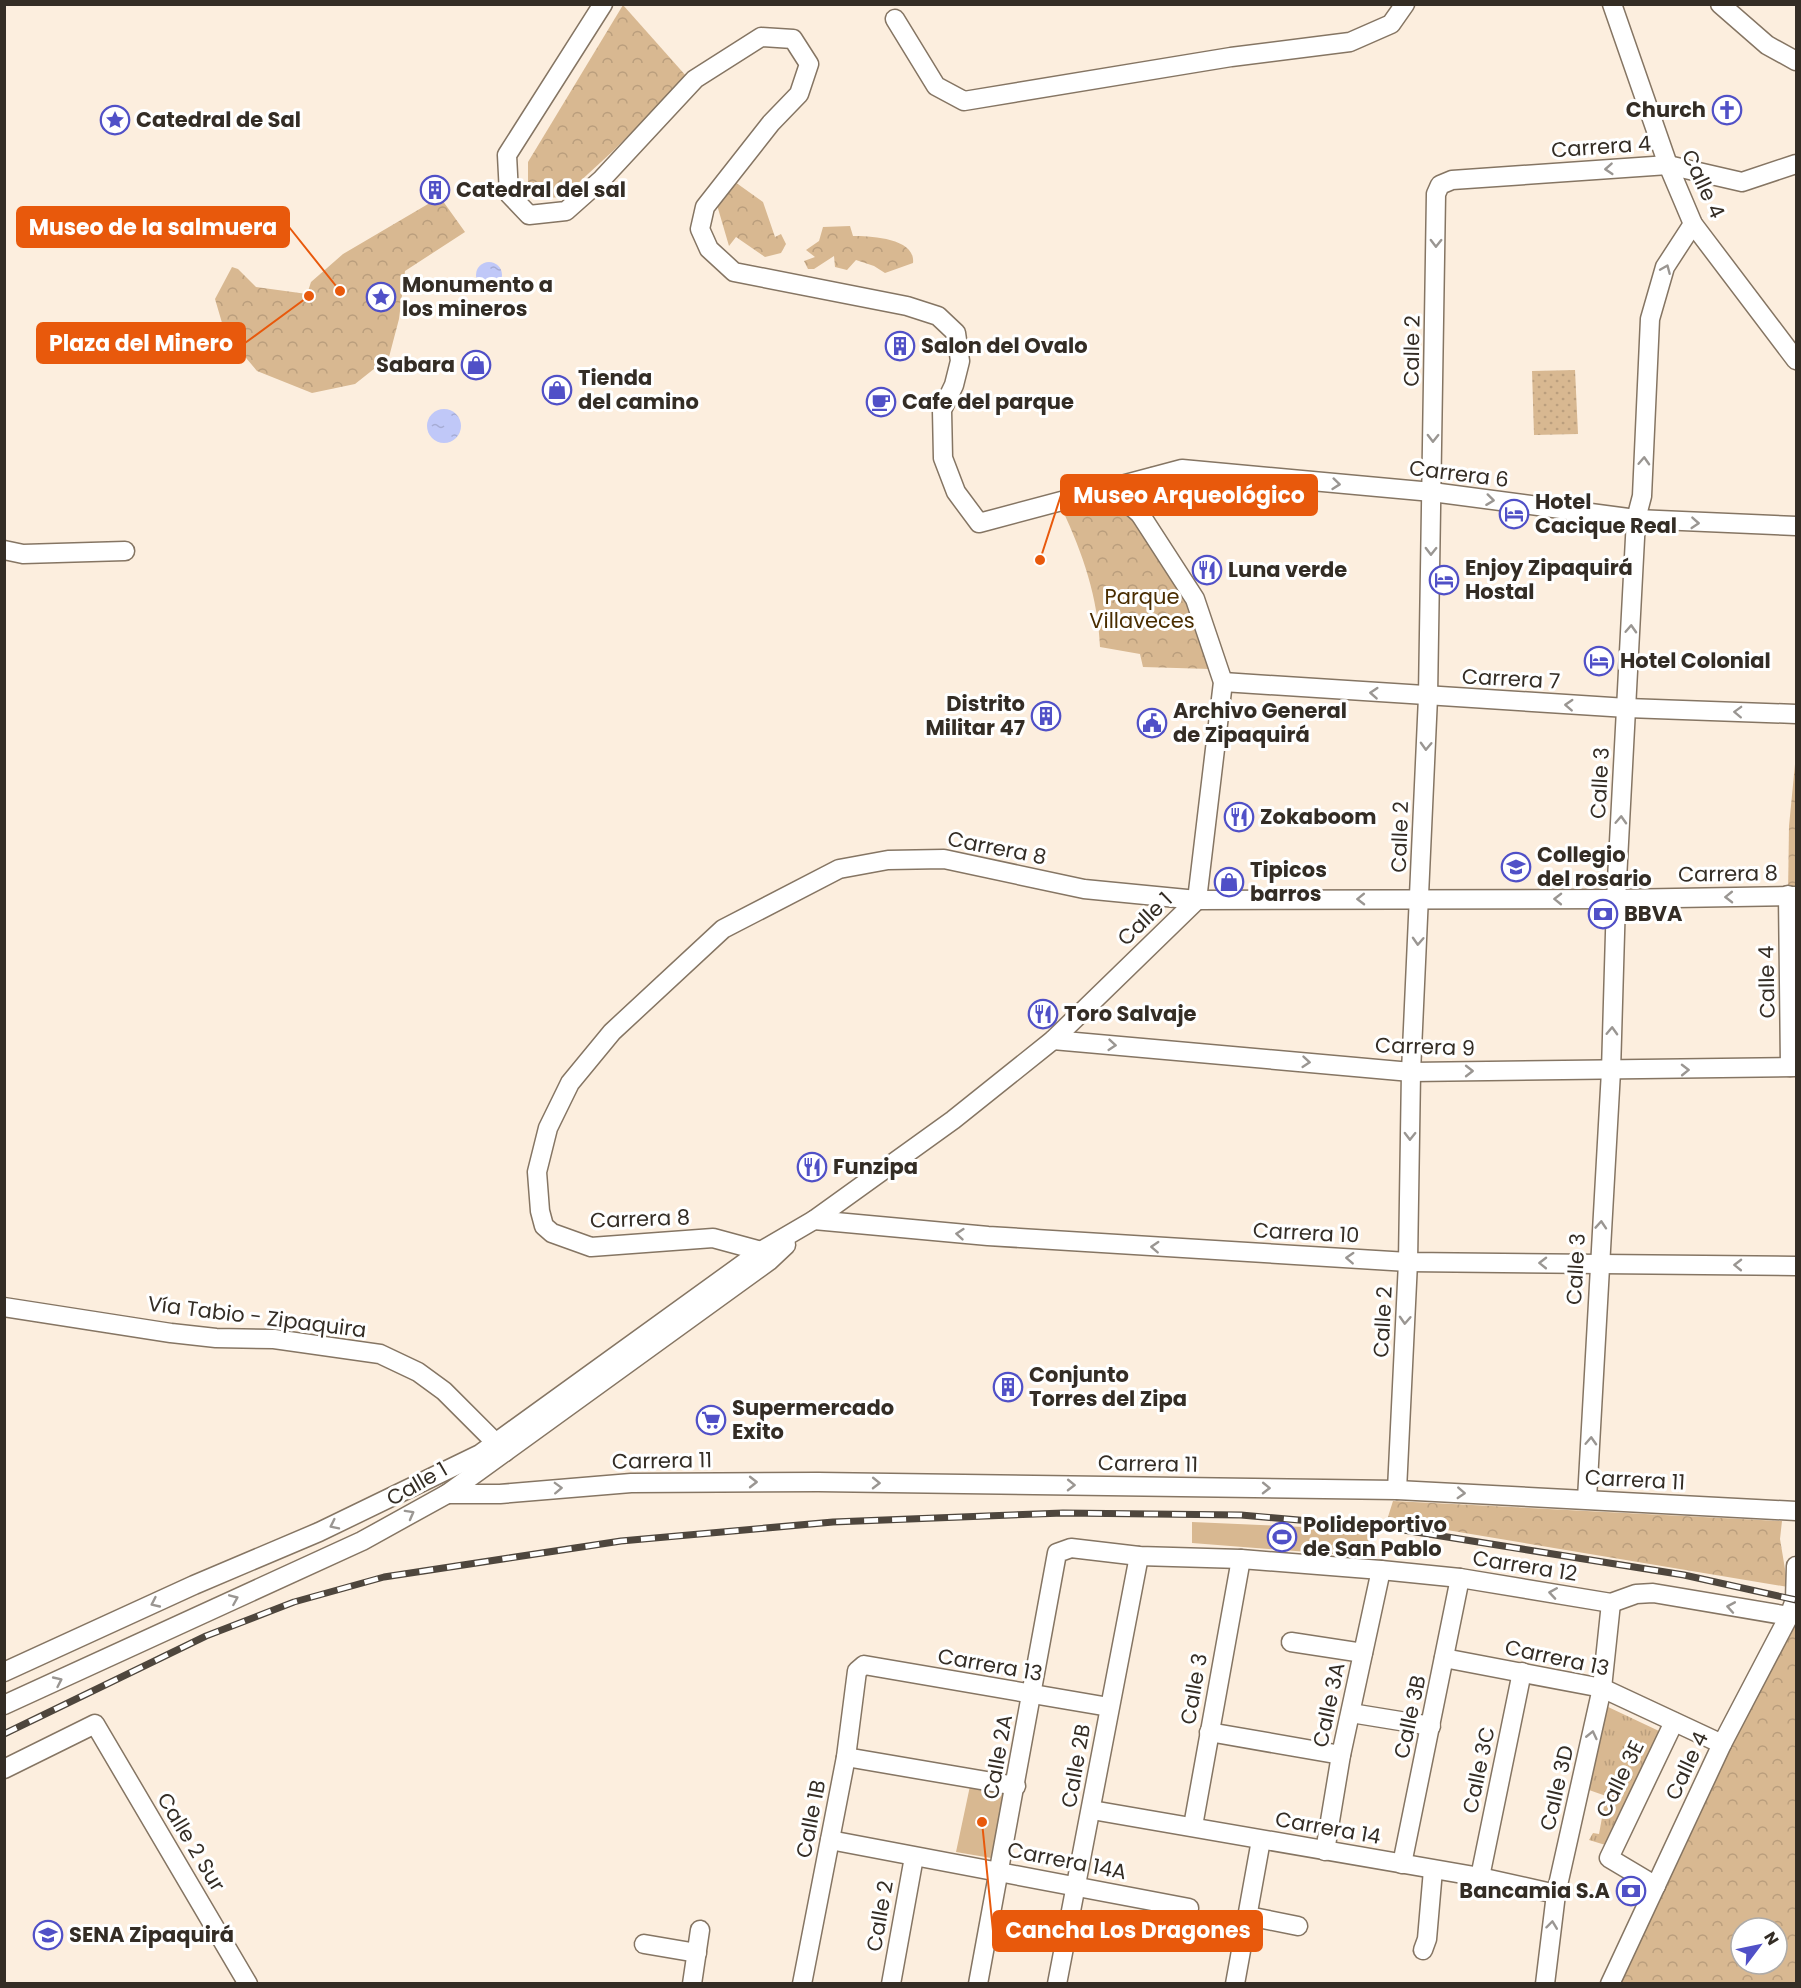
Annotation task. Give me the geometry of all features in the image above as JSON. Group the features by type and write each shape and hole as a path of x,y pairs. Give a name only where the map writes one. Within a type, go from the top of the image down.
{"street":[{"name":"Carrera 6","path":"603,4 507,155 509,194 529,215 566,212 602,179 695,79 761,37 793,39 808,64 799,94 771,123 705,207 700,229 709,249 734,272 907,306 938,316 957,333 960,361 954,385 942,410 943,458 956,492 980,523 1182,469 1432,492 1636,519 1797,526"},
{"path":"895,19 936,86 964,100 1232,57 1350,42 1392,24 1405,4"},
{"name":"Calle 4","path":"1612,4 1668,165 1693,224 1797,360"},
{"path":"1720,4 1767,45 1797,61"},
{"name":"Carrera 4","path":"1440,185 1452,180 1668,165 1742,182 1797,164"},
{"name":"Calle 2","path":"1397,1490 1408,1262 1411,1072 1428,697 1436,194 1440,185"},
{"name":"Calle 3","path":"1587,1500 1598,1264 1611,1071 1616,899 1636,519 1642,496 1650,319 1665,267 1693,224"},
{"path":"1140,514 1153,477"},
{"name":"Calle 1","path":"502,1448 761,1251 810,1223 953,1120 1053,1040 1197,900 1223,682 1195,599 1140,514 1110,488"},
{"path":"4,550 23,554 125,551"},
{"name":"Carrera 7","path":"1223,682 1428,697 1627,708 1797,714"},
{"name":"Carrera 8","path":"761,1251 713,1238 591,1247 552,1233 544,1226 540,1211 537,1172 548,1128 570,1083 612,1032 723,929 839,869 888,860 944,859 1084,889 1197,900 1616,899 1792,896"},
{"name":"Calle 4","path":"1792,896 1793,1067"},
{"name":"Carrera 9","path":"1053,1040 1411,1072 1793,1067"},
{"name":"Calle 1","path":"4,1705 362,1541 447,1494 481,1463 769,1261 810,1223"},
{"name":"Carrera 10","path":"810,1223 1408,1262 1797,1266"},
{"name":"Vía Tabio - Zipaquira","path":"4,1306 171,1333 216,1338 274,1339 380,1354 418,1372 444,1391 502,1448"},
{"name":"Calle 1","path":"4,1672 194,1585 319,1532 443,1472 481,1463"},
{"path":"481,1463 488,1485 500,1494"},
{"name":"Carrera 11","path":"447,1494 500,1494 632,1483 818,1482 1397,1490 1797,1511"},
{"name":"Carrera 12","path":"1071,1548 1138,1556 1240,1559 1460,1578 1611,1603 1636,1594 1653,1593 1789,1616"},
{"name":"Calle 2A","path":"978,1983 1057,1553 1071,1548"},
{"name":"Calle 2B","path":"1058,1983 1138,1556"},
{"name":"Calle 3","path":"1193,1826 1240,1559"},
{"name":"Calle 4","path":"1610,1983 1722,1744 1789,1616 1795,1600 1797,1566"},
{"name":"Calle 3A","path":"1325,1851 1341,1755 1381,1570"},
{"name":"Calle 3B","path":"1402,1864 1460,1578"},
{"name":"Calle 3D","path":"1545,1983 1556,1893 1602,1688 1611,1603"},
{"path":"1291,1642 1363,1653"},
{"name":"Carrera 13","path":"1444,1658 1602,1688 1722,1744"},
{"name":"Carrera 13","path":"864,1665 1032,1696 1109,1707"},
{"name":"Calle 1B","path":"802,1983 846,1756 857,1671 864,1665"},
{"name":"Calle 3C","path":"1480,1877 1522,1672"},
{"path":"1351,1713 1431,1726"},
{"name":"Calle 3E","path":"1656,1886 1609,1858 1674,1722"},
{"name":"Calle 2 Sur","path":"4,1769 95,1724 248,1983"},
{"path":"1209,1732 1341,1755"},
{"path":"846,1756 1016,1786"},
{"name":"Carrera 14","path":"1092,1810 1480,1877 1556,1893"},
{"name":"Carrera 14A","path":"830,1840 914,1857 1000,1870 1189,1908"},
{"path":"1235,1983 1261,1840"},
{"name":"Calle 2","path":"891,1983 914,1857"},
{"path":"1423,1950 1427,1939 1433,1870"},
{"path":"1248,1916 1298,1926"},
{"path":"692,1983 700,1930"},
{"path":"644,1944 697,1953"}],"green space":[{"path":"623,5 687,77 563,197 545,198 528,188 528,162"},
{"path":"735,182 763,202 775,237 781,234 786,244 781,253 765,257 736,237 729,246 717,205"},
{"path":"440,197 465,232 405,271 399,319 389,357 355,384 312,393 257,371 225,333 215,299 232,267 238,269 256,287 307,294 311,282 343,254"},
{"path":"850,226 853,236 880,238 900,243 912,255 913,263 885,273 874,266 856,260 847,270 835,267 834,256 814,269 808,269 804,261 815,257 806,250 819,241 823,227"},
{"path":"1575,370 1578,434 1534,435 1532,371"},
{"name":"Parque Villaveces","path":"1108,496 1135,514 1190,601 1210,669 1143,667 1140,654 1100,647 1093,593 1077,543 1062,509"},
{"path":"1796,754 1796,896 1788,895 1789,826"},
{"path":"1393,1501 1782,1521 1780,1539 1788,1587 1387,1520"},
{"name":"Polideportivo de San Pablo","path":"1192,1522 1371,1530 1372,1557 1192,1543"},
{"path":"1796,1613 1796,1983 1616,1984"},
{"path":"1606,1706 1659,1731 1612,1847 1589,1840 1593,1833 1599,1834 1606,1796 1589,1790"},
{"path":"970,1786 1006,1793 997,1859 956,1852"}],"water":[{"path":"489,262 498,266 502,275 498,284 489,288 480,284 476,275 480,266"},
{"path":"444,409 456,414 461,426 456,438 444,443 432,438 427,426 432,414"}],"railway":[{"path":"4,1734 206,1636 294,1602 384,1577 621,1541 833,1522 1063,1513 1241,1515 1391,1528 1684,1575 1796,1600"}],"place":[{"name":"Church","path":"1727,110"},
{"name":"Catedral de Sal","path":"115,120"},
{"name":"Catedral del sal","path":"435,190"},
{"name":"Museo de la salmuera","path":"340,291"},
{"name":"Plaza del Minero","path":"309,296"},
{"name":"Monumento a los mineros","path":"381,297"},
{"name":"Salon del Ovalo","path":"900,346"},
{"name":"Sabara","path":"476,365"},
{"name":"Tienda del camino","path":"557,390"},
{"name":"Cafe del parque","path":"881,402"},
{"name":"Hotel Cacique Real","path":"1514,514"},
{"name":"Museo Arqueológico","path":"1040,560"},
{"name":"Luna verde","path":"1207,570"},
{"name":"Enjoy Zipaquirá Hostal","path":"1444,580"},
{"name":"Hotel Colonial","path":"1599,661"},
{"name":"Distrito Militar 47","path":"1046,716"},
{"name":"Archivo General de Zipaquirá","path":"1152,723"},
{"name":"Zokaboom","path":"1239,817"},
{"name":"Collegio del rosario","path":"1516,867"},
{"name":"Tipicos barros","path":"1229,882"},
{"name":"BBVA","path":"1603,914"},
{"name":"Toro Salvaje","path":"1043,1014"},
{"name":"Funzipa","path":"812,1167"},
{"name":"Conjunto Torres del Zipa","path":"1008,1387"},
{"name":"Supermercado Exito","path":"711,1420"},
{"name":"Polideportivo de San Pablo","path":"1282,1537"},
{"name":"Cancha Los Dragones","path":"982,1822"},
{"name":"Bancamia S.A","path":"1631,1891"},
{"name":"SENA Zipaquirá","path":"48,1935"}]}
